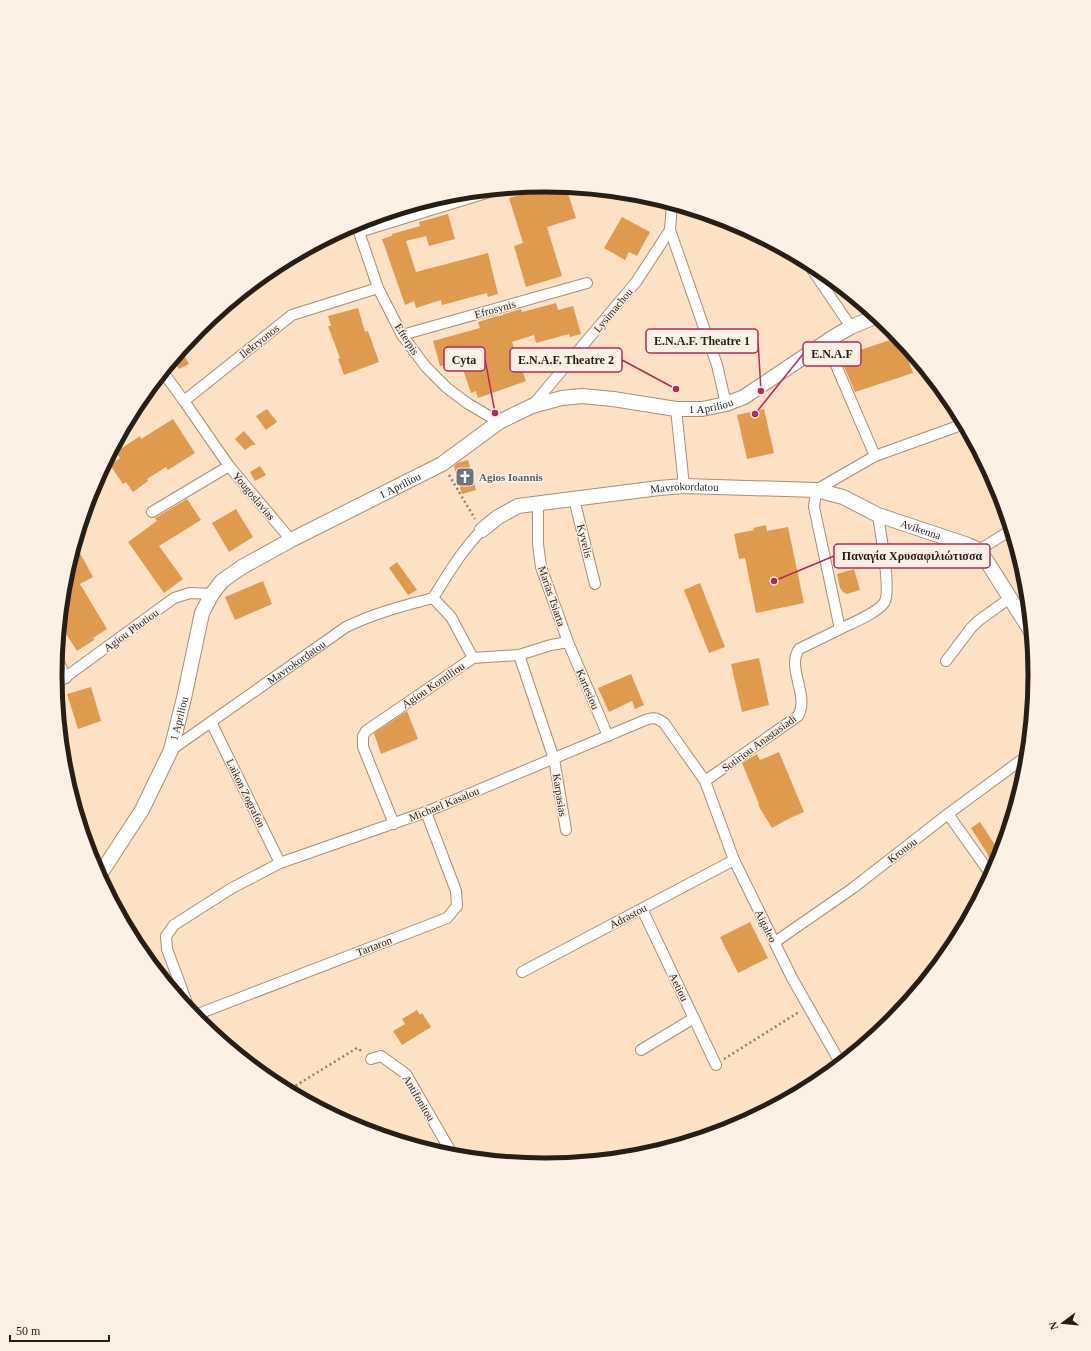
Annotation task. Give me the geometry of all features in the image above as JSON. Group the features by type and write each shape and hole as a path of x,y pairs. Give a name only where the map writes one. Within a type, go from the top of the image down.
{"main road":[{"name":"1 Apriliou","path":"103,870 142,810 170,750 184,698 202,613 212,594 222,581 242,567 291,540 442,464 499,422 532,406 562,398 582,396 613,398 676,409 702,409 726,404 744,398 826,342 851,327 871,319"},
{"name":"Mavrokordatou","path":"482,530 498,517 518,506 659,488 684,486 816,490"},
{"name":"Avikenna","path":"816,490 843,497 878,515 979,550"},
{"path":"979,550 1026,624"}],"street":[{"path":"377,223 463,199"},
{"name":"Lysimachou","path":"532,406 636,282 670,230 672,208"},
{"name":"Efterpis","path":"359,230 378,288 402,335 426,367 447,388 499,422"},
{"path":"670,230 717,365 726,404"},
{"path":"815,274 851,327"},
{"name":"Efrosynis","path":"402,335 587,283"},
{"name":"Ilekryonos","path":"184,401 292,315 378,288"},
{"path":"826,342 875,456"},
{"path":"166,376 229,466"},
{"path":"676,409 684,486"},
{"path":"878,515 888,588 886,601 879,609 840,630 815,513 814,507 816,490 875,456 959,426"},
{"name":"Yougoslavias","path":"152,512 229,466 291,540"},
{"name":"Kyvelis","path":"574,499 595,584"},
{"name":"Marias Tsiarta","path":"538,503 538,544 541,567 568,642"},
{"name":"Mavrokordatou","path":"170,750 346,627 369,616 433,598 453,565 472,540 482,530"},
{"path":"979,550 1007,533"},
{"name":"Agiou Photiou","path":"62,680 174,598 190,593 212,594"},
{"path":"433,598 451,617 473,658"},
{"path":"946,660 978,621 1010,598"},
{"name":"Sotiriou Anastasiadi","path":"705,781 798,716 802,703 795,666 796,654 799,649 840,630"},
{"name":"Agiou Korniliou","path":"394,824 363,747 363,736 366,731 473,658 520,655 551,645 568,642"},
{"name":"Kartesiou","path":"568,642 608,736"},
{"name":"Karpasias","path":"520,655 554,759 566,830"},
{"path":"62,670 66,678"},
{"name":"Michael Kasalou","path":"185,997 167,949 166,936 174,925 232,888 280,863 426,812 651,718 656,718 664,723 705,781"},
{"name":"Laikon Zografon","path":"211,722 280,863"},
{"name":"Kronou","path":"775,942 853,888 948,814 1022,760"},
{"name":"Aigaleo","path":"705,781 734,860 792,978 839,1060"},
{"name":"Tartaron","path":"200,1013 447,918 457,906 456,891 426,812"},
{"path":"948,814 988,870"},
{"name":"Adrastou","path":"522,972 734,860"},
{"name":"Aetiou","path":"642,909 716,1065"},
{"path":"641,1050 694,1018"},
{"name":"Antifonitou","path":"371,1059 381,1056 406,1074 450,1150"}],"path":[{"path":"442,464 482,530"},
{"path":"716,1065 808,1007"},
{"path":"293,1087 357,1048 371,1059"}],"building":[{"path":"530,192 568,193 576,218 547,227 562,276 526,287 514,246 523,243 509,198"},
{"path":"448,214 455,239 429,246 426,236 406,241 416,272 488,253 498,294 488,297 487,293 442,305 441,300 416,308 414,301 405,305 382,239 392,236 392,234 420,226 419,222"},
{"path":"622,217 650,232 637,256 629,252 625,260 604,248"},
{"path":"556,303 558,310 573,306 581,334 570,337 569,334 536,343 534,335 512,342 526,381 478,398 476,391 471,393 460,361 440,366 433,341 480,328 478,322 521,309 522,312"},
{"path":"358,308 365,332 368,331 379,362 344,375 338,359 340,358 328,326 331,326 328,316"},
{"path":"892,339 906,354 913,373 855,392 836,348 850,343 854,352"},
{"path":"184,355 189,364 179,369 176,364"},
{"path":"267,409 277,422 266,430 256,416"},
{"path":"764,409 774,453 747,459 737,415"},
{"path":"173,419 195,453 168,470 166,467 147,479 148,481 133,492 126,482 123,484 110,466 120,458 117,453 118,451 140,436 141,439"},
{"path":"244,431 256,445 252,445 245,450 235,439"},
{"name":"Agios Ioannis","path":"468,460 476,490 462,494 454,466 457,463"},
{"path":"260,466 266,475 255,481 250,472"},
{"path":"187,499 201,520 159,546 183,579 164,593 128,542 157,521 155,518"},
{"path":"236,509 253,537 229,552 212,523"},
{"path":"766,525 767,531 788,527 804,603 756,613 745,558 739,559 734,534 754,530 753,528"},
{"path":"78,550 93,577 80,584 107,629 77,651 64,631 71,581"},
{"path":"397,562 417,590 408,595 389,568"},
{"path":"854,569 860,590 847,594 840,588 837,574"},
{"path":"263,581 272,604 235,620 225,597"},
{"path":"700,583 725,647 709,653 684,590"},
{"path":"759,658 769,705 742,712 731,664"},
{"path":"631,674 644,705 635,709 632,701 609,712 598,688"},
{"path":"91,687 101,721 78,729 67,694"},
{"path":"407,711 418,739 381,754 374,733"},
{"path":"779,752 804,812 772,828 758,805 759,804 742,763 757,754 760,760"},
{"path":"980,822 997,848 991,864 987,853 971,828"},
{"path":"750,922 768,958 738,973 720,937"},
{"path":"417,1010 420,1015 422,1013 431,1027 402,1045 393,1031 405,1024 402,1019"}],"place":[{"name":"E.N.A.F. Theatre 2","path":"676,389"},
{"name":"E.N.A.F. Theatre 1","path":"761,391"},
{"name":"Cyta","path":"495,413"},
{"name":"E.N.A.F","path":"755,414"},
{"name":"Agios Ioannis","path":"465,477"},
{"name":"Παναγία Χρυσαφιλιώτισσα","path":"774,581"}]}
